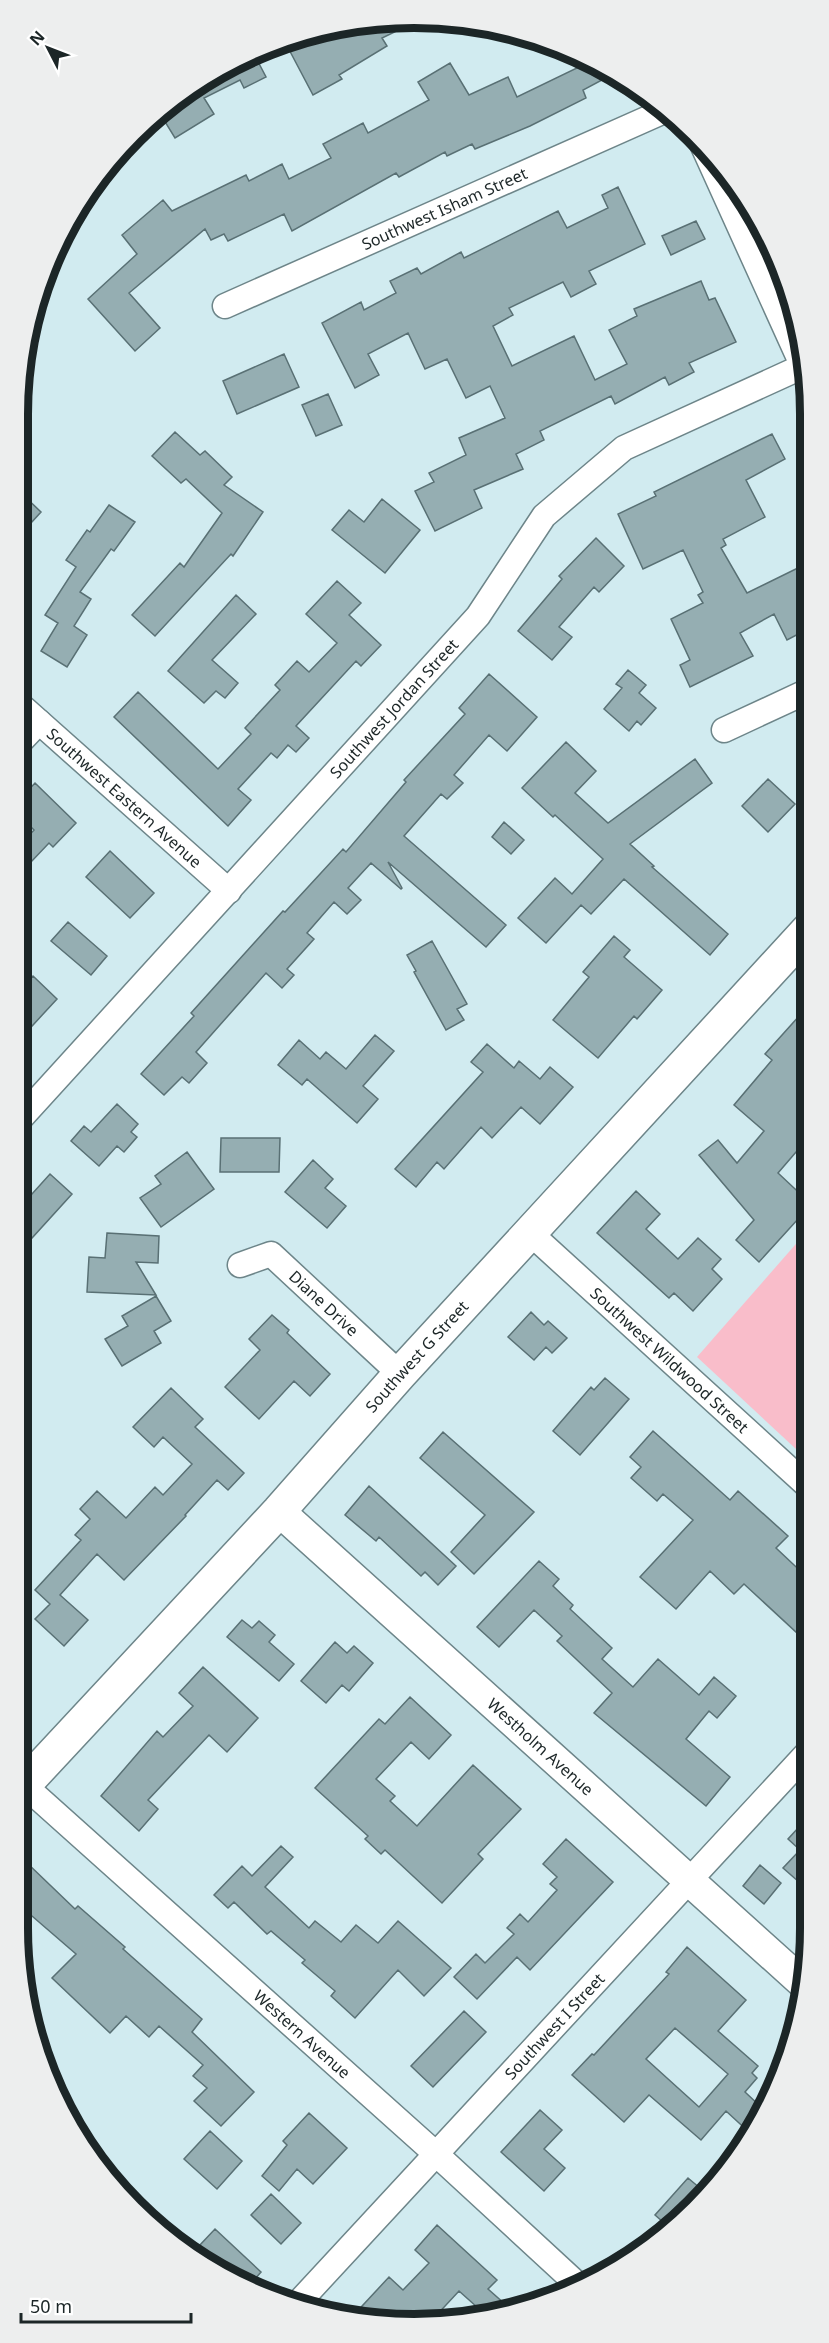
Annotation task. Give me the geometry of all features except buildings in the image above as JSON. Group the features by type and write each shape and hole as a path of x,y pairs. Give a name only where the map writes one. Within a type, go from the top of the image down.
{"main road":[{"name":"Southwest G Street","path":"28,1781 279,1511 529,1232 800,939"}],"street":[{"name":"Southwest Isham Street","path":"225,306 657,114"},
{"path":"715,173 794,343"},
{"name":"Southwest Jordan Street","path":"28,1110 478,616 544,516 624,448 798,373"},
{"path":"724,730 800,695"},
{"name":"Southwest Eastern Avenue","path":"28,712 229,891"},
{"path":"28,734 39,722"},
{"name":"Southwest Wildwood Street","path":"529,1232 800,1479"},
{"name":"Diane Drive","path":"240,1265 271,1254 400,1374"},
{"name":"Westholm Avenue","path":"279,1511 797,1978"},
{"name":"Southwest I Street","path":"303,2298 800,1761"},
{"name":"Western Avenue","path":"28,1789 436,2154 573,2280"}],"shaded area":[{"path":"800,1239 800,1453 697,1357"}]}
